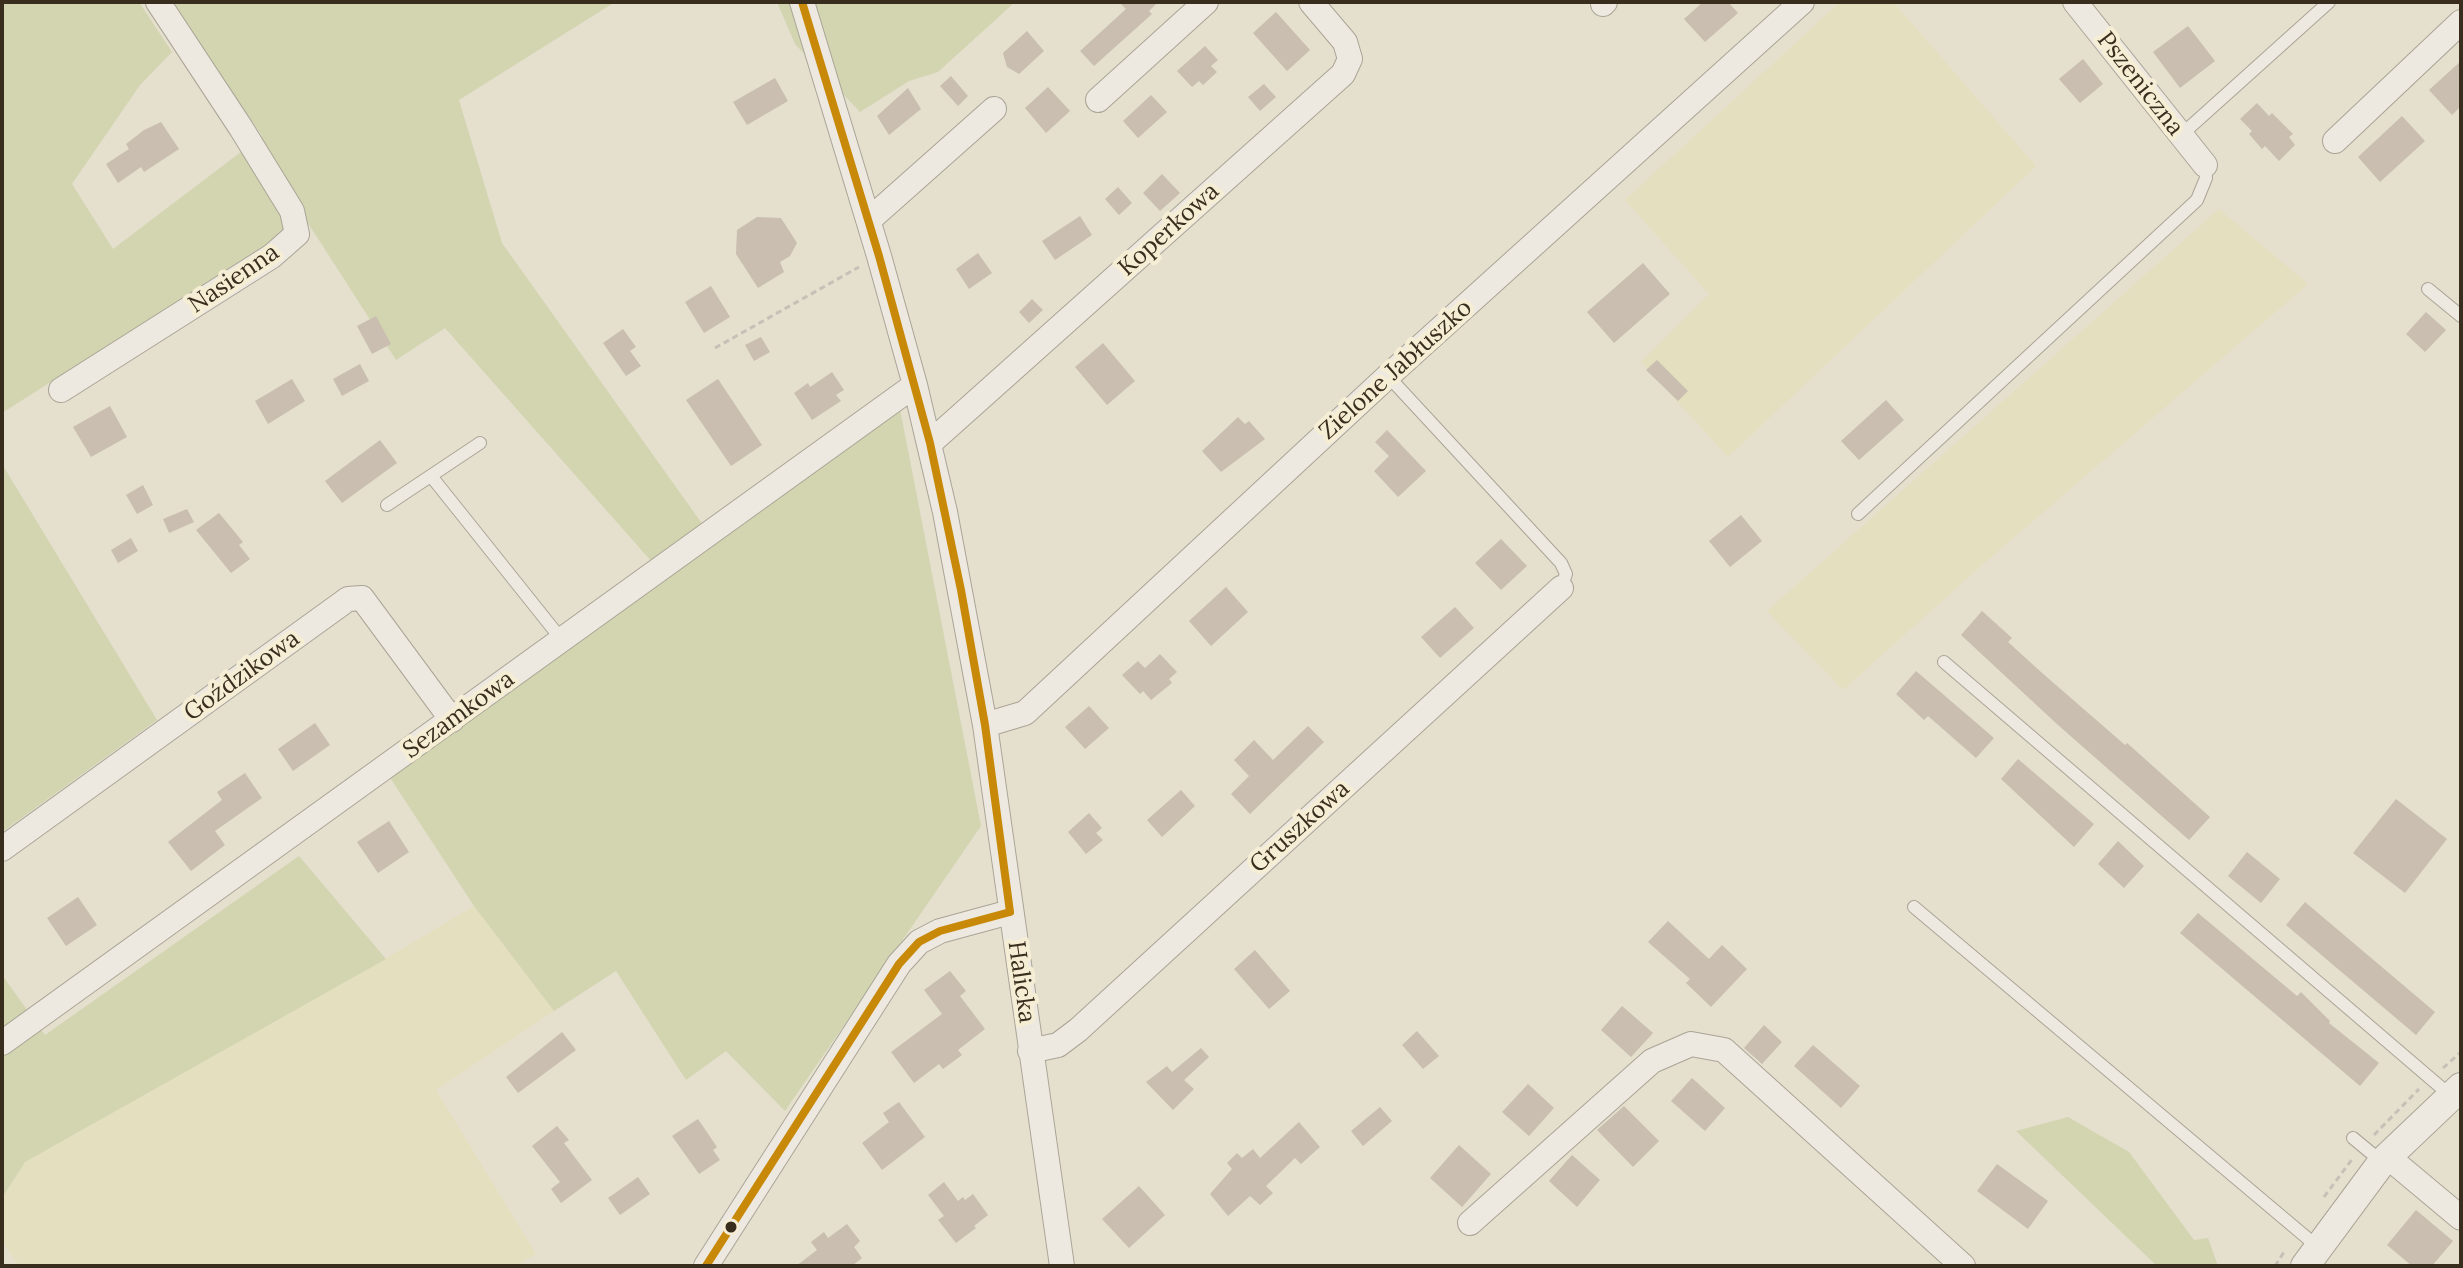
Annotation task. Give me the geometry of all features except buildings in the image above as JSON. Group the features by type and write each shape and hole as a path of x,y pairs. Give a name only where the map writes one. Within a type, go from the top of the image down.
{"street":[{"name":"Nasienna","path":"61,390 272,256 297,234 292,211 158,2"},
{"name":"Halicka","path":"802,2 869,220 915,385 961,590 985,725 1062,1266"},
{"path":"1098,100 1206,2"},
{"name":"Koperkowa","path":"930,443 1343,74 1350,59 1345,42 1311,2"},
{"name":"Zielone Jabłuszko","path":"985,725 1025,713 1388,376 1802,2"},
{"name":"Pszeniczna","path":"2075,2 2205,165"},
{"path":"2335,141 2461,22"},
{"path":"869,220 994,109"},
{"name":"Sezamkowa","path":"2,1043 915,385"},
{"name":"Gruszkowa","path":"1030,1051 1058,1045 1078,1030 1561,588"},
{"name":"Goździkowa","path":"2,849 348,599 362,598 452,720"},
{"path":"706,1266 899,964 919,942 940,931 1010,912"},
{"path":"1470,1223 1652,1061 1691,1044 1724,1050 1963,1266"},
{"path":"2312,1257 2385,1160 2456,1091"},
{"path":"2385,1160 2461,1218"}],"lane":[{"path":"2180,136 2329,2"},
{"path":"1858,514 2197,200 2206,178 2205,165"},
{"path":"2428,289 2461,316"},
{"path":"1388,376 1561,563 1566,574 1561,588"},
{"path":"387,505 480,443"},
{"path":"431,476 562,640"},
{"path":"1944,662 2456,1091"},
{"path":"1914,907 2312,1257"},
{"path":"2353,1138 2385,1160"}],"path":[{"path":"715,348 879,256"}],"shaded area":[{"path":"1840,2 1893,2 2036,166 1728,457 1641,362 1709,294 1625,200"},
{"path":"2219,209 2308,284 1981,566 1843,690 1767,611"},
{"path":"474,906 554,1011 436,1090 536,1254 515,1266 19,1266 2,1241 2,1198 25,1162"}],"green space":[{"path":"2,2 139,2 172,52 140,85 72,184 113,249 262,136 172,2 615,2 459,100 502,243 703,525 652,562 445,328 396,360 306,220 2,413"},
{"path":"777,2 1015,2 938,72 909,81 860,112 795,44"},
{"path":"900,409 981,826 785,1111 726,1051 686,1080 616,971 554,1011 474,906 389,776"},
{"path":"2,464 157,720 2,832"},
{"path":"299,856 386,959 25,1162 2,1198 2,975 45,1035"},
{"path":"2068,1117 2129,1152 2194,1240 2208,1238 2218,1266 2157,1266 2016,1131"}],"transit line":[{"path":"802,2 879,256 930,443 985,725 1010,912"},
{"path":"706,1266 899,964 919,942 940,931 1010,912"}]}
